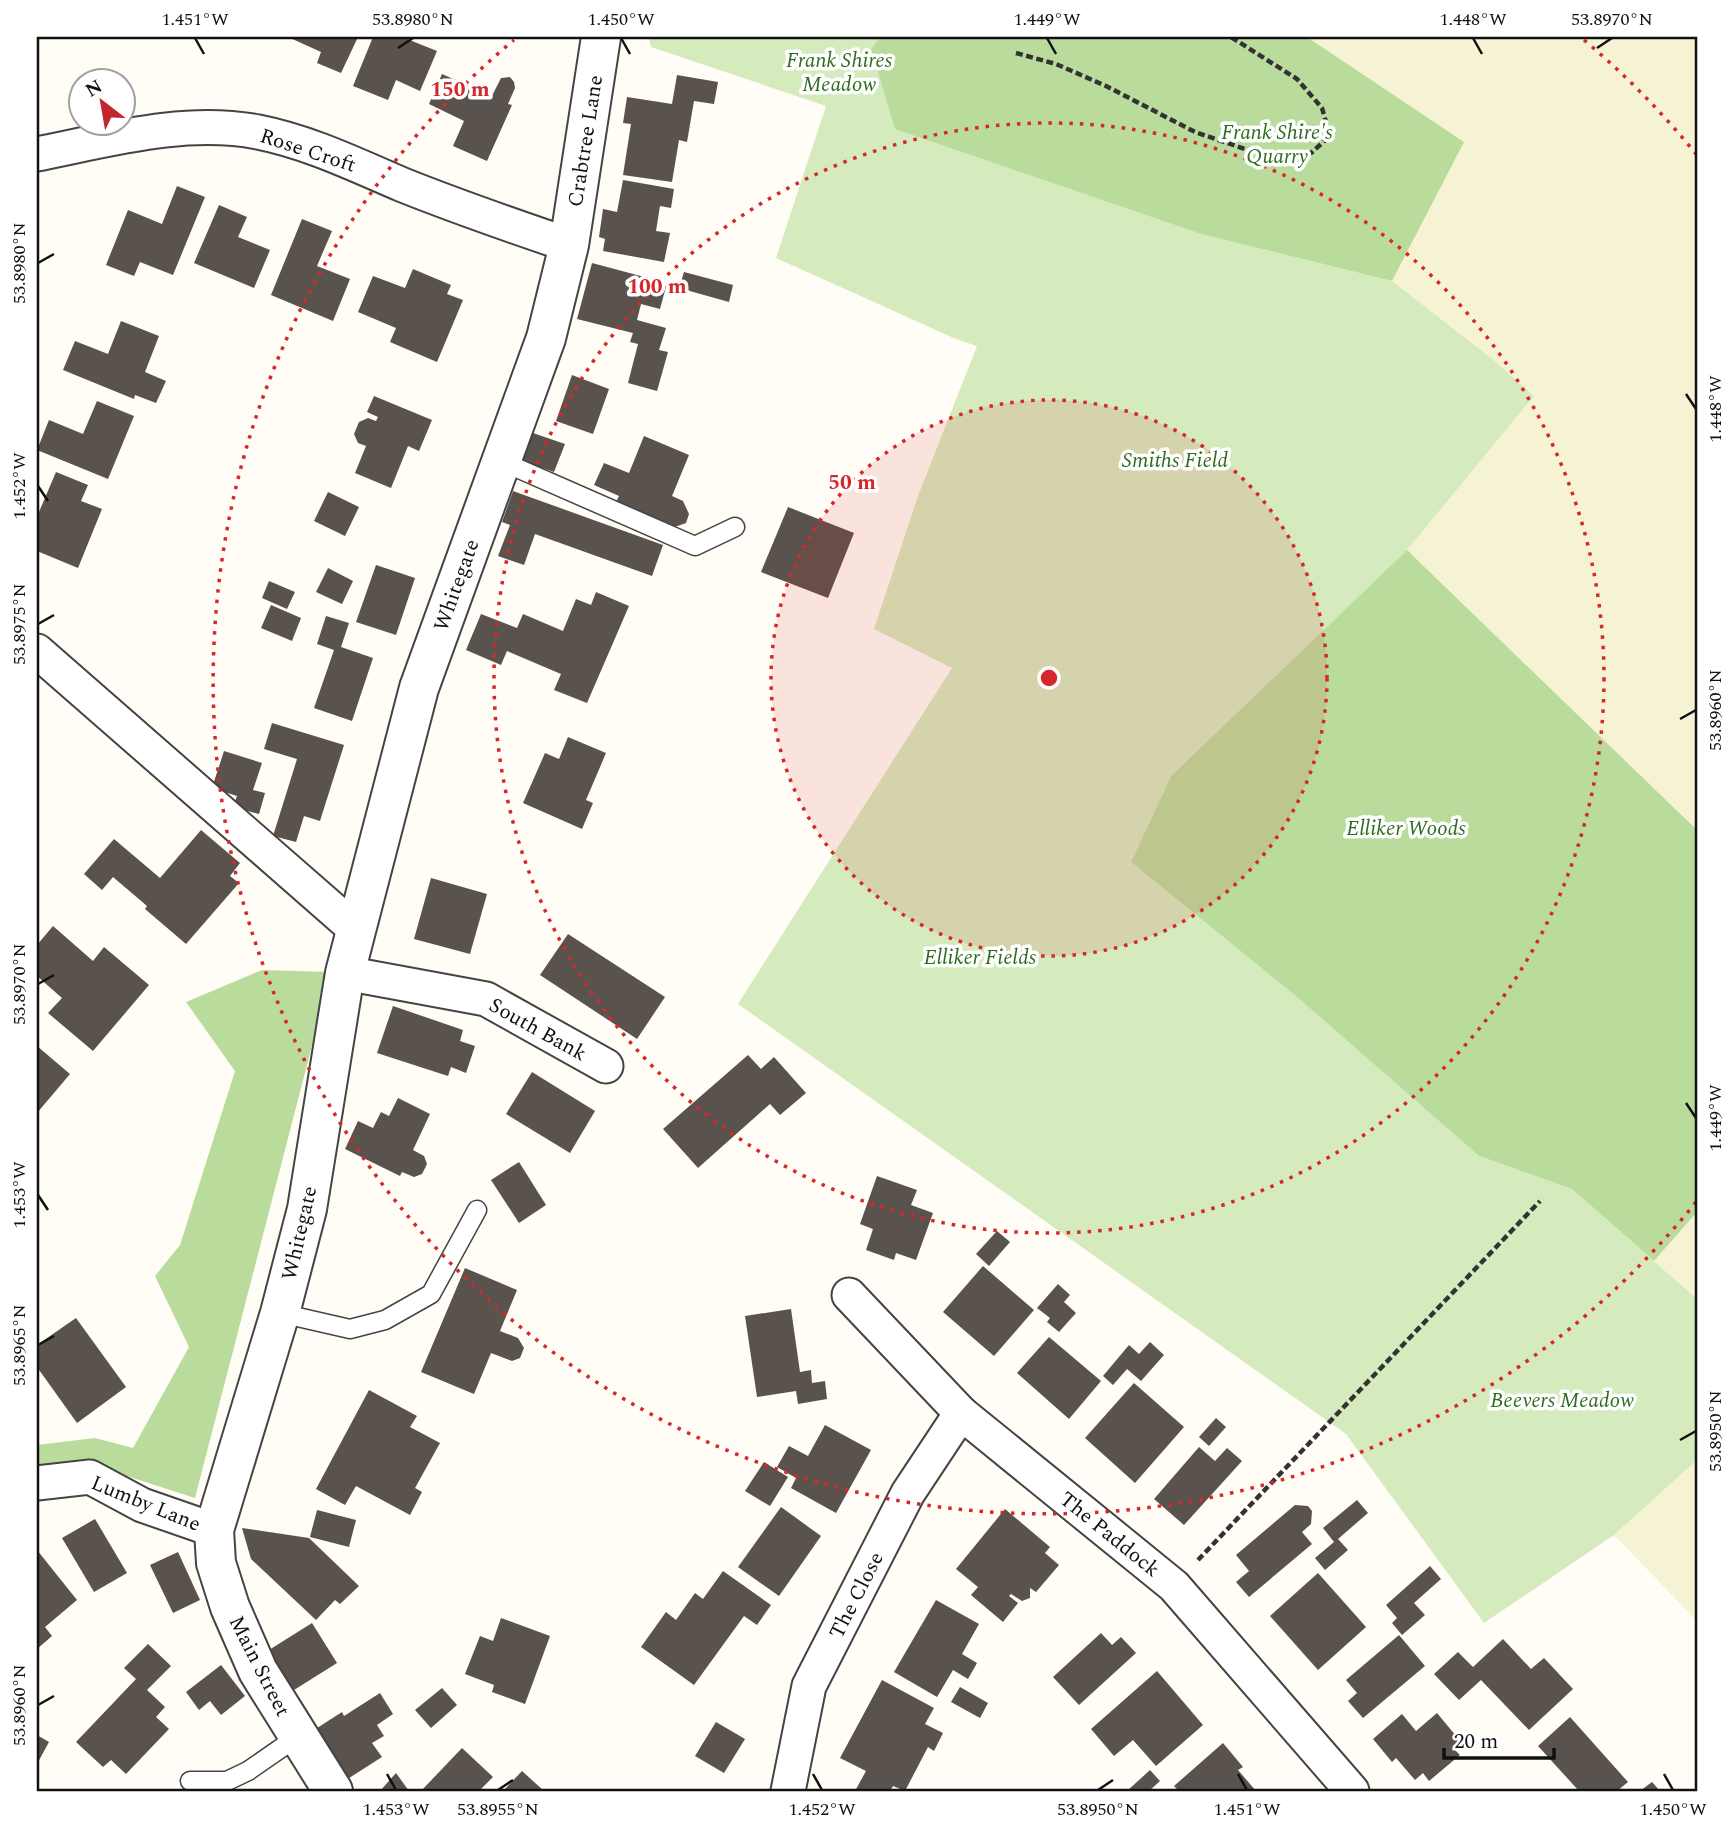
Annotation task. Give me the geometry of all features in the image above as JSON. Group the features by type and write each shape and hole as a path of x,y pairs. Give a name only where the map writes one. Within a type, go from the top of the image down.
{"street":[{"name":"Crabtree Lane","path":"569,245 601,37"},
{"name":"Rose Croft","path":"37,154 164,130 208,128 256,132 300,143 472,213 569,245"},
{"name":"Whitegate","path":"214,1530 280,1313 307,1209 345,973 419,688 545,338 569,245"},
{"path":"37,651 355,929"},
{"name":"South Bank","path":"345,973 486,999 606,1066"},
{"name":"The Paddock","path":"849,1295 961,1413 1174,1586 1352,1791"},
{"name":"The Close","path":"788,1791 809,1686 908,1493 961,1413"},
{"name":"Lumby Lane","path":"37,1483 90,1477 142,1505 214,1530"},
{"name":"Main Street","path":"214,1530 216,1563 230,1607 258,1671 333,1791"}],"lane":[{"path":"500,461 695,546 735,527"},
{"path":"280,1313 350,1329 385,1320 431,1294 477,1210"},
{"path":"190,1781 227,1781 248,1771 298,1737"}],"path":[{"path":"1016,53 1056,64 1106,86 1195,132 1286,163 1311,153 1330,136 1322,108 1297,79 1231,37"},
{"path":"1174,1586 1539,1200"}],"shaded area":[{"path":"1307,37 1697,37 1697,830 1407,550 1534,396 1495,361 1392,281 1463,142"},
{"path":"1697,1212 1697,1299 1654,1261"},
{"path":"1697,1460 1697,1621 1614,1535"}],"green space":[{"path":"649,37 880,37 871,49 896,129 1201,234 1392,281 1495,361 1534,396 1407,550 1171,776 1131,862 1297,997 1479,1156 1572,1189 1697,1299 1697,1460 1614,1535 1484,1623 1346,1434 738,1004 952,668 874,629 918,496 977,346 776,258 826,106 651,47"},
{"name":"Frank Shire's Quarry","path":"880,37 1307,37 1464,142 1392,281 1201,234 895,129 871,49"},
{"name":"Elliker Woods","path":"1407,550 1697,830 1697,1212 1654,1261 1572,1189 1479,1156 1297,997 1131,862 1171,776"},
{"path":"262,970 331,972 195,1498 77,1460 37,1472 37,1445 95,1438 133,1448 189,1347 155,1276 180,1245 235,1071 186,1002"}],"building":[{"path":"288,37 358,37 341,73 317,63 321,52"},
{"path":"373,37 402,37 437,51 420,91 396,80 388,100 353,86"},
{"path":"442,74 492,96 501,78 510,77 514,82 515,88 508,104 512,105 487,161 453,146 464,121 429,104"},
{"path":"677,75 718,82 714,104 694,101 687,142 679,140 672,182 623,175 631,124 623,123 627,97 672,104"},
{"path":"623,180 674,189 671,208 660,206 656,231 670,233 664,262 603,251 605,239 599,237 603,209 617,212"},
{"path":"177,186 205,197 173,275 140,262 134,276 106,265 128,210 162,224"},
{"path":"219,205 247,217 238,237 270,250 254,288 194,263"},
{"path":"302,219 332,231 317,266 350,279 333,321 271,295"},
{"path":"592,263 667,283 660,309 641,304 637,320 666,328 659,350 668,352 657,391 628,383 638,344 630,342 633,333 577,319"},
{"path":"413,269 451,285 447,294 463,300 437,362 390,342 396,328 358,312 373,276 405,288"},
{"path":"684,272 733,285 729,302 679,288"},
{"path":"121,321 159,336 145,372 166,381 156,403 135,395 134,399 63,370 75,341 108,354"},
{"path":"572,375 609,389 593,434 556,421"},
{"path":"374,396 432,420 419,451 408,446 391,488 355,473 366,446 358,443 354,434 359,422 368,418 376,421 378,417 367,412"},
{"path":"97,401 134,416 108,479 37,450 49,420 83,434"},
{"path":"533,433 565,444 554,472 523,461"},
{"path":"644,436 689,455 672,496 683,501 689,514 686,523 672,528 615,504 619,496 594,485 604,463 629,473"},
{"path":"56,472 88,485 81,501 102,509 78,568 37,551 37,511 39,512"},
{"path":"513,491 663,545 652,576 535,534 524,565 498,556 510,525 502,522"},
{"path":"328,492 359,507 345,536 314,521"},
{"path":"788,507 854,533 828,598 761,572"},
{"path":"376,565 415,578 396,635 356,622"},
{"path":"328,568 353,581 342,604 316,592"},
{"path":"269,581 295,592 287,609 262,598"},
{"path":"596,592 629,606 587,703 554,690 561,674 507,651 501,665 466,650 481,614 517,628 523,614 563,631 576,599 591,605"},
{"path":"271,605 301,618 292,641 261,628"},
{"path":"326,616 349,623 341,647 373,658 352,721 314,708 334,650 317,644"},
{"path":"272,723 344,745 320,821 304,816 296,842 273,836 297,759 264,749"},
{"path":"568,737 606,753 586,800 593,803 582,829 523,803 545,753 559,759"},
{"path":"224,751 262,763 253,790 265,793 259,814 233,807 237,796 212,788"},
{"path":"201,830 240,863 230,876 239,883 186,944 113,877 102,890 84,874 114,839 160,878"},
{"path":"431,878 487,894 470,954 414,939"},
{"path":"53,926 93,961 104,947 149,985 93,1051 48,1013 62,998 37,976 37,945"},
{"path":"568,934 665,997 637,1039 540,975"},
{"path":"393,1006 463,1030 460,1041 475,1046 466,1073 451,1067 448,1076 377,1053"},
{"path":"37,1046 70,1074 37,1113"},
{"path":"748,1055 761,1069 774,1057 806,1093 780,1115 770,1104 698,1168 663,1129"},
{"path":"532,1072 595,1111 570,1153 506,1114"},
{"path":"398,1098 430,1114 413,1150 424,1156 427,1164 422,1174 414,1177 402,1172 400,1176 345,1149 358,1121 373,1128 381,1112 389,1116"},
{"path":"519,1162 546,1205 519,1223 491,1180"},
{"path":"877,1176 917,1190 911,1205 933,1213 916,1260 896,1253 894,1260 866,1250 873,1229 860,1224"},
{"path":"997,1231 1010,1242 989,1266 976,1254"},
{"path":"983,1266 1034,1310 994,1356 943,1312"},
{"path":"465,1268 517,1290 500,1331 518,1338 524,1348 520,1358 512,1361 491,1353 474,1394 421,1372"},
{"path":"1058,1284 1070,1295 1064,1302 1076,1313 1059,1332 1047,1322 1050,1318 1037,1308"},
{"path":"791,1309 800,1372 811,1370 812,1383 825,1381 827,1399 798,1404 796,1391 757,1397 745,1316"},
{"path":"76,1318 126,1387 77,1423 37,1367 37,1345"},
{"path":"1049,1337 1101,1381 1069,1419 1017,1373"},
{"path":"1150,1342 1164,1355 1141,1381 1127,1369 1113,1385 1103,1376 1129,1345 1139,1354"},
{"path":"1134,1383 1184,1427 1135,1483 1085,1438"},
{"path":"369,1390 417,1416 410,1427 440,1443 415,1488 422,1492 410,1515 356,1486 345,1505 316,1489"},
{"path":"1216,1418 1226,1427 1209,1446 1199,1437"},
{"path":"825,1425 871,1450 836,1513 791,1488 796,1478 777,1467 789,1446 808,1456"},
{"path":"1199,1447 1215,1461 1227,1448 1242,1461 1184,1525 1154,1499"},
{"path":"764,1462 788,1477 770,1506 745,1491"},
{"path":"1357,1500 1368,1513 1338,1539 1348,1550 1325,1570 1315,1558 1334,1542 1323,1528"},
{"path":"1295,1505 1308,1506 1312,1511 1311,1524 1302,1532 1312,1544 1249,1597 1236,1582 1249,1571 1236,1555"},
{"path":"781,1507 821,1536 779,1596 738,1567"},
{"path":"1005,1509 1050,1547 1045,1553 1059,1565 1036,1592 1030,1588 1030,1598 1022,1601 1011,1594 1009,1596 1018,1603 1003,1622 971,1595 978,1587 956,1569"},
{"path":"317,1510 356,1520 349,1547 310,1537"},
{"path":"95,1519 127,1573 94,1592 62,1538"},
{"path":"242,1528 309,1538 359,1586 340,1604 335,1600 316,1620 251,1559"},
{"path":"37,1550 77,1600 45,1627 52,1636 37,1649"},
{"path":"178,1552 200,1600 173,1613 150,1565"},
{"path":"1430,1566 1441,1579 1414,1603 1425,1615 1402,1635 1392,1623 1397,1618 1386,1605"},
{"path":"723,1571 771,1605 757,1625 744,1616 694,1685 641,1647 666,1612 676,1620 695,1593 703,1599"},
{"path":"1318,1573 1366,1627 1318,1670 1270,1616"},
{"path":"936,1600 979,1624 962,1654 977,1663 968,1679 953,1670 937,1697 894,1672"},
{"path":"501,1618 550,1636 525,1704 492,1692 494,1685 465,1674 480,1636 493,1641"},
{"path":"312,1623 337,1663 294,1690 269,1650"},
{"path":"1101,1633 1112,1645 1121,1637 1136,1653 1079,1705 1053,1677"},
{"path":"1399,1635 1425,1666 1363,1718 1348,1701 1357,1693 1346,1680"},
{"path":"1503,1639 1531,1669 1544,1658 1573,1689 1529,1730 1481,1680 1459,1700 1434,1674 1458,1652 1473,1667"},
{"path":"148,1644 171,1666 147,1690 165,1707 156,1717 169,1729 126,1774 111,1760 103,1767 76,1742 136,1679 124,1668"},
{"path":"221,1665 245,1696 221,1715 210,1701 199,1710 186,1692"},
{"path":"1157,1671 1203,1725 1156,1766 1133,1740 1114,1756 1091,1729"},
{"path":"882,1680 934,1708 925,1724 943,1733 934,1751 928,1747 905,1791 893,1786 890,1791 855,1791 866,1771 840,1758"},
{"path":"960,1687 988,1703 980,1718 951,1702"},
{"path":"442,1688 457,1705 431,1728 415,1710"},
{"path":"380,1693 393,1714 377,1725 384,1736 372,1743 382,1757 346,1780 314,1730 342,1712 344,1716"},
{"path":"1437,1713 1461,1742 1453,1748 1460,1755 1429,1781 1423,1773 1415,1780 1396,1758 1392,1762 1373,1739 1402,1714 1416,1731"},
{"path":"1570,1717 1628,1782 1617,1791 1579,1791 1538,1746"},
{"path":"716,1722 745,1739 724,1773 695,1756"},
{"path":"37,1735 49,1742 37,1764"},
{"path":"1223,1743 1243,1767 1238,1770 1256,1791 1179,1791 1174,1786"},
{"path":"462,1748 493,1777 479,1791 421,1791"},
{"path":"1150,1770 1160,1781 1149,1791 1127,1791"},
{"path":"522,1771 544,1791 503,1791"},
{"path":"396,1773 409,1791 380,1791"},
{"path":"1652,1782 1660,1791 1640,1791"}],"park label":[{"name":"Frank Shires Meadow","path":"839,72"},
{"name":"Smiths Field","path":"1175,460"},
{"name":"Elliker Fields","path":"980,957"},
{"name":"Beevers Meadow","path":"1562,1400"}]}
